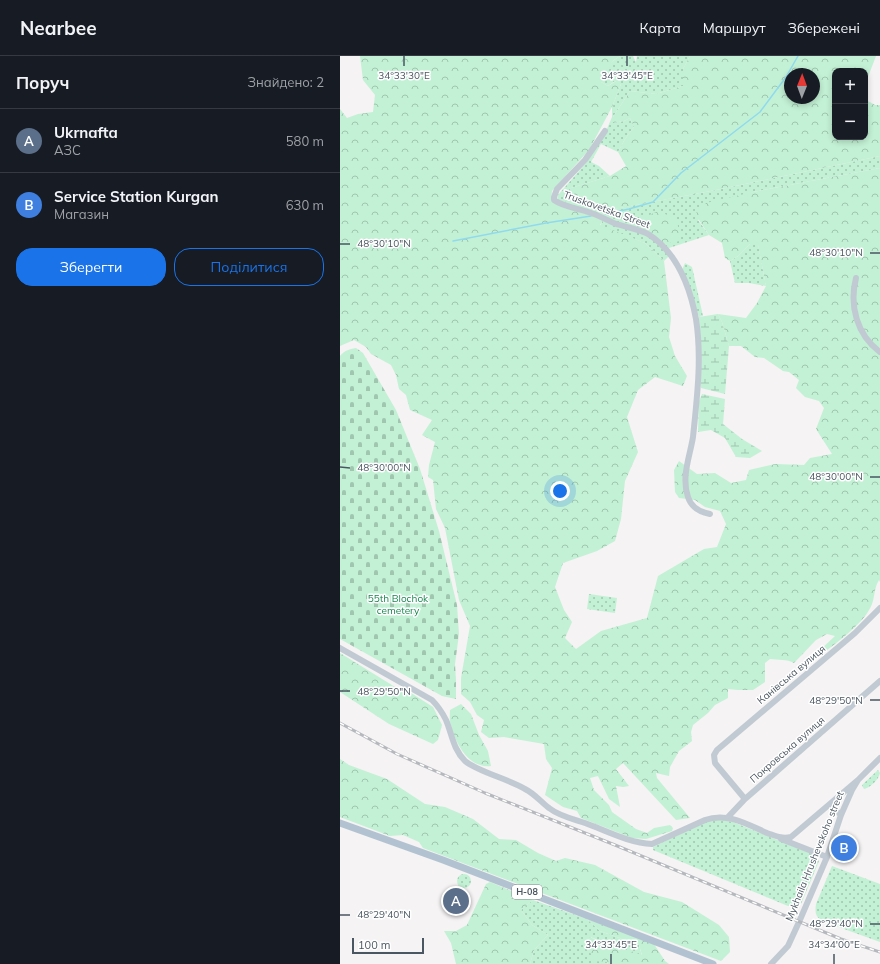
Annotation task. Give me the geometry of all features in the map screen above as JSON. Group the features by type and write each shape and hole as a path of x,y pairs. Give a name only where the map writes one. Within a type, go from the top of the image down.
{"main road":[{"name":"Н-08","path":"340,823 478,873 713,964"}],"street":[{"name":"Truskavetska Street","path":"605,131 585,160 557,189 554,200 563,205 589,212 616,224 646,233 664,247 680,270 692,300 699,361 698,390 686,477 686,489 687,496 694,507 704,513 710,514"},
{"path":"856,278 853,295 857,319 866,339 880,352"},
{"name":"Канівська вулиця","path":"745,798 715,763 714,755 717,750 855,633 880,608"},
{"path":"340,648 432,700 442,711 453,743 459,754 466,762 525,789 536,796 549,808 561,814 629,840 652,844 712,817 728,817 827,858"},
{"name":"Покровська вулиця","path":"728,817 745,798 880,681"},
{"name":"Mykhaila Hrushevskoho street","path":"771,964 788,946 827,858 841,815 852,790 858,780 880,759"},
{"path":"780,838 791,837 858,780"},
{"path":"829,805 841,815"}],"green space":[{"path":"360,56 620,56 608,67 609,76 601,79 601,82 608,86 621,78 621,84 612,107 589,150 552,191 551,201 567,209 565,200 571,188 610,176 626,166 618,152 634,127 630,118 613,123 613,117 630,91 656,94 683,86 683,69 690,56 876,56 868,77 868,68 832,68 832,140 868,140 868,101 875,105 880,105 880,156 716,190 609,210 600,225 645,243 664,261 671,318 669,337 675,356 687,376 683,386 655,377 638,390 627,417 638,452 625,481 621,519 615,541 597,551 563,563 555,587 564,610 572,622 565,638 576,649 601,631 647,618 658,576 704,549 717,547 726,524 720,511 705,507 695,500 679,498 675,492 674,470 679,461 697,474 715,473 731,483 746,480 749,470 775,464 804,465 810,458 832,454 816,429 824,408 819,401 805,397 796,388 799,380 789,372 783,371 764,358 755,357 741,346 729,346 718,314 746,318 757,303 766,286 758,245 750,244 738,256 730,261 725,258 722,243 709,235 695,214 706,203 753,192 880,168 880,582 879,580 872,604 863,618 850,632 821,655 819,651 835,636 827,634 816,640 794,663 785,660 770,659 765,663 765,682 753,690 728,689 728,698 715,705 708,713 693,725 691,732 692,741 679,751 670,767 669,776 656,773 657,778 690,818 676,820 623,763 616,769 629,786 616,786 620,807 609,799 598,776 590,778 594,790 609,805 612,812 636,829 647,833 654,828 670,825 673,828 672,831 646,839 632,838 581,818 577,811 563,807 545,795 552,768 546,759 544,744 504,737 489,738 481,732 484,720 477,715 470,702 461,694 461,678 470,626 459,600 445,528 436,509 433,480 428,477 429,465 435,442 422,435 432,420 410,410 406,395 399,389 396,375 391,365 371,354 366,347 354,340 340,346 340,109 347,118 358,114 373,112 375,95 363,80"},
{"path":"620,56 633,56 636,62 637,56 690,56 683,69 683,86 656,94 630,91 613,117 613,123 630,118 634,127 618,152 601,144 591,162 599,166 610,176 571,188 566,203 557,199 558,195 587,162 606,131 612,117 612,107 621,84 615,81 608,86 601,82 601,78 607,67"},
{"path":"880,156 880,168 753,192 698,220 709,235 669,248 669,256 664,261 645,243 600,226 608,210 716,190"},
{"path":"658,211 677,219 680,241 664,244 650,232 628,221 641,219"},
{"path":"750,244 758,244 766,286 749,283 735,283 730,261 738,256"},
{"path":"685,263 692,267 703,316 699,317 682,270"},
{"path":"718,314 729,346 725,394 701,388 699,317"},
{"name":"55th Blochok cemetery","path":"356,348 363,353 396,410 420,469 439,531 457,605 459,634 455,664 456,699 442,696 340,639 340,356 347,350"},
{"path":"702,394 725,399 723,424 742,439 762,451 750,458 736,457 725,438 711,430 698,432 699,401"},
{"path":"589,594 617,598 615,613 587,609"},
{"path":"340,653 400,690 408,691 433,707 442,725 438,740 433,744 389,724 340,692"},
{"path":"461,704 471,714 479,735 488,751 491,766 483,766 470,759 464,753 456,739 450,723 450,710"},
{"path":"340,759 349,765 387,779 425,804 445,807 473,819 499,839 516,840 538,853 556,861 565,858 595,865 644,892 682,902 719,925 729,937 730,952 721,961 423,848 419,842 403,835 390,836 340,817"},
{"path":"878,770 880,773 876,780 869,787 864,789 862,785"},
{"path":"719,819 733,822 817,856 819,861 801,904 788,906 653,850 653,847 705,822"},
{"path":"832,866 880,884 880,942 822,921 817,916 816,904"},
{"path":"461,874 467,874 471,878 471,884 467,888 461,888 457,884 457,878"},
{"path":"490,882 533,900 521,910 532,925 548,935 534,950 530,964 456,964 451,943 444,931 456,931 467,925 486,884"},
{"path":"533,900 587,919 600,931 639,945 642,956 590,937 608,964 530,964 534,950 548,935 532,925 521,910"},
{"path":"587,919 654,944 665,961 669,964 608,964 607,962 593,961 588,945 589,937 642,955 639,945 600,931"}],"waterway":[{"path":"606,214 653,202 681,173 760,112 786,77 798,56"},
{"path":"453,241 591,216"}],"railway":[{"path":"340,723 397,754 485,793 615,845 841,939 880,952"}],"place":[{"name":"Service Station Kurgan","path":"844,848"},
{"name":"Ukrnafta","path":"456,901"}]}
